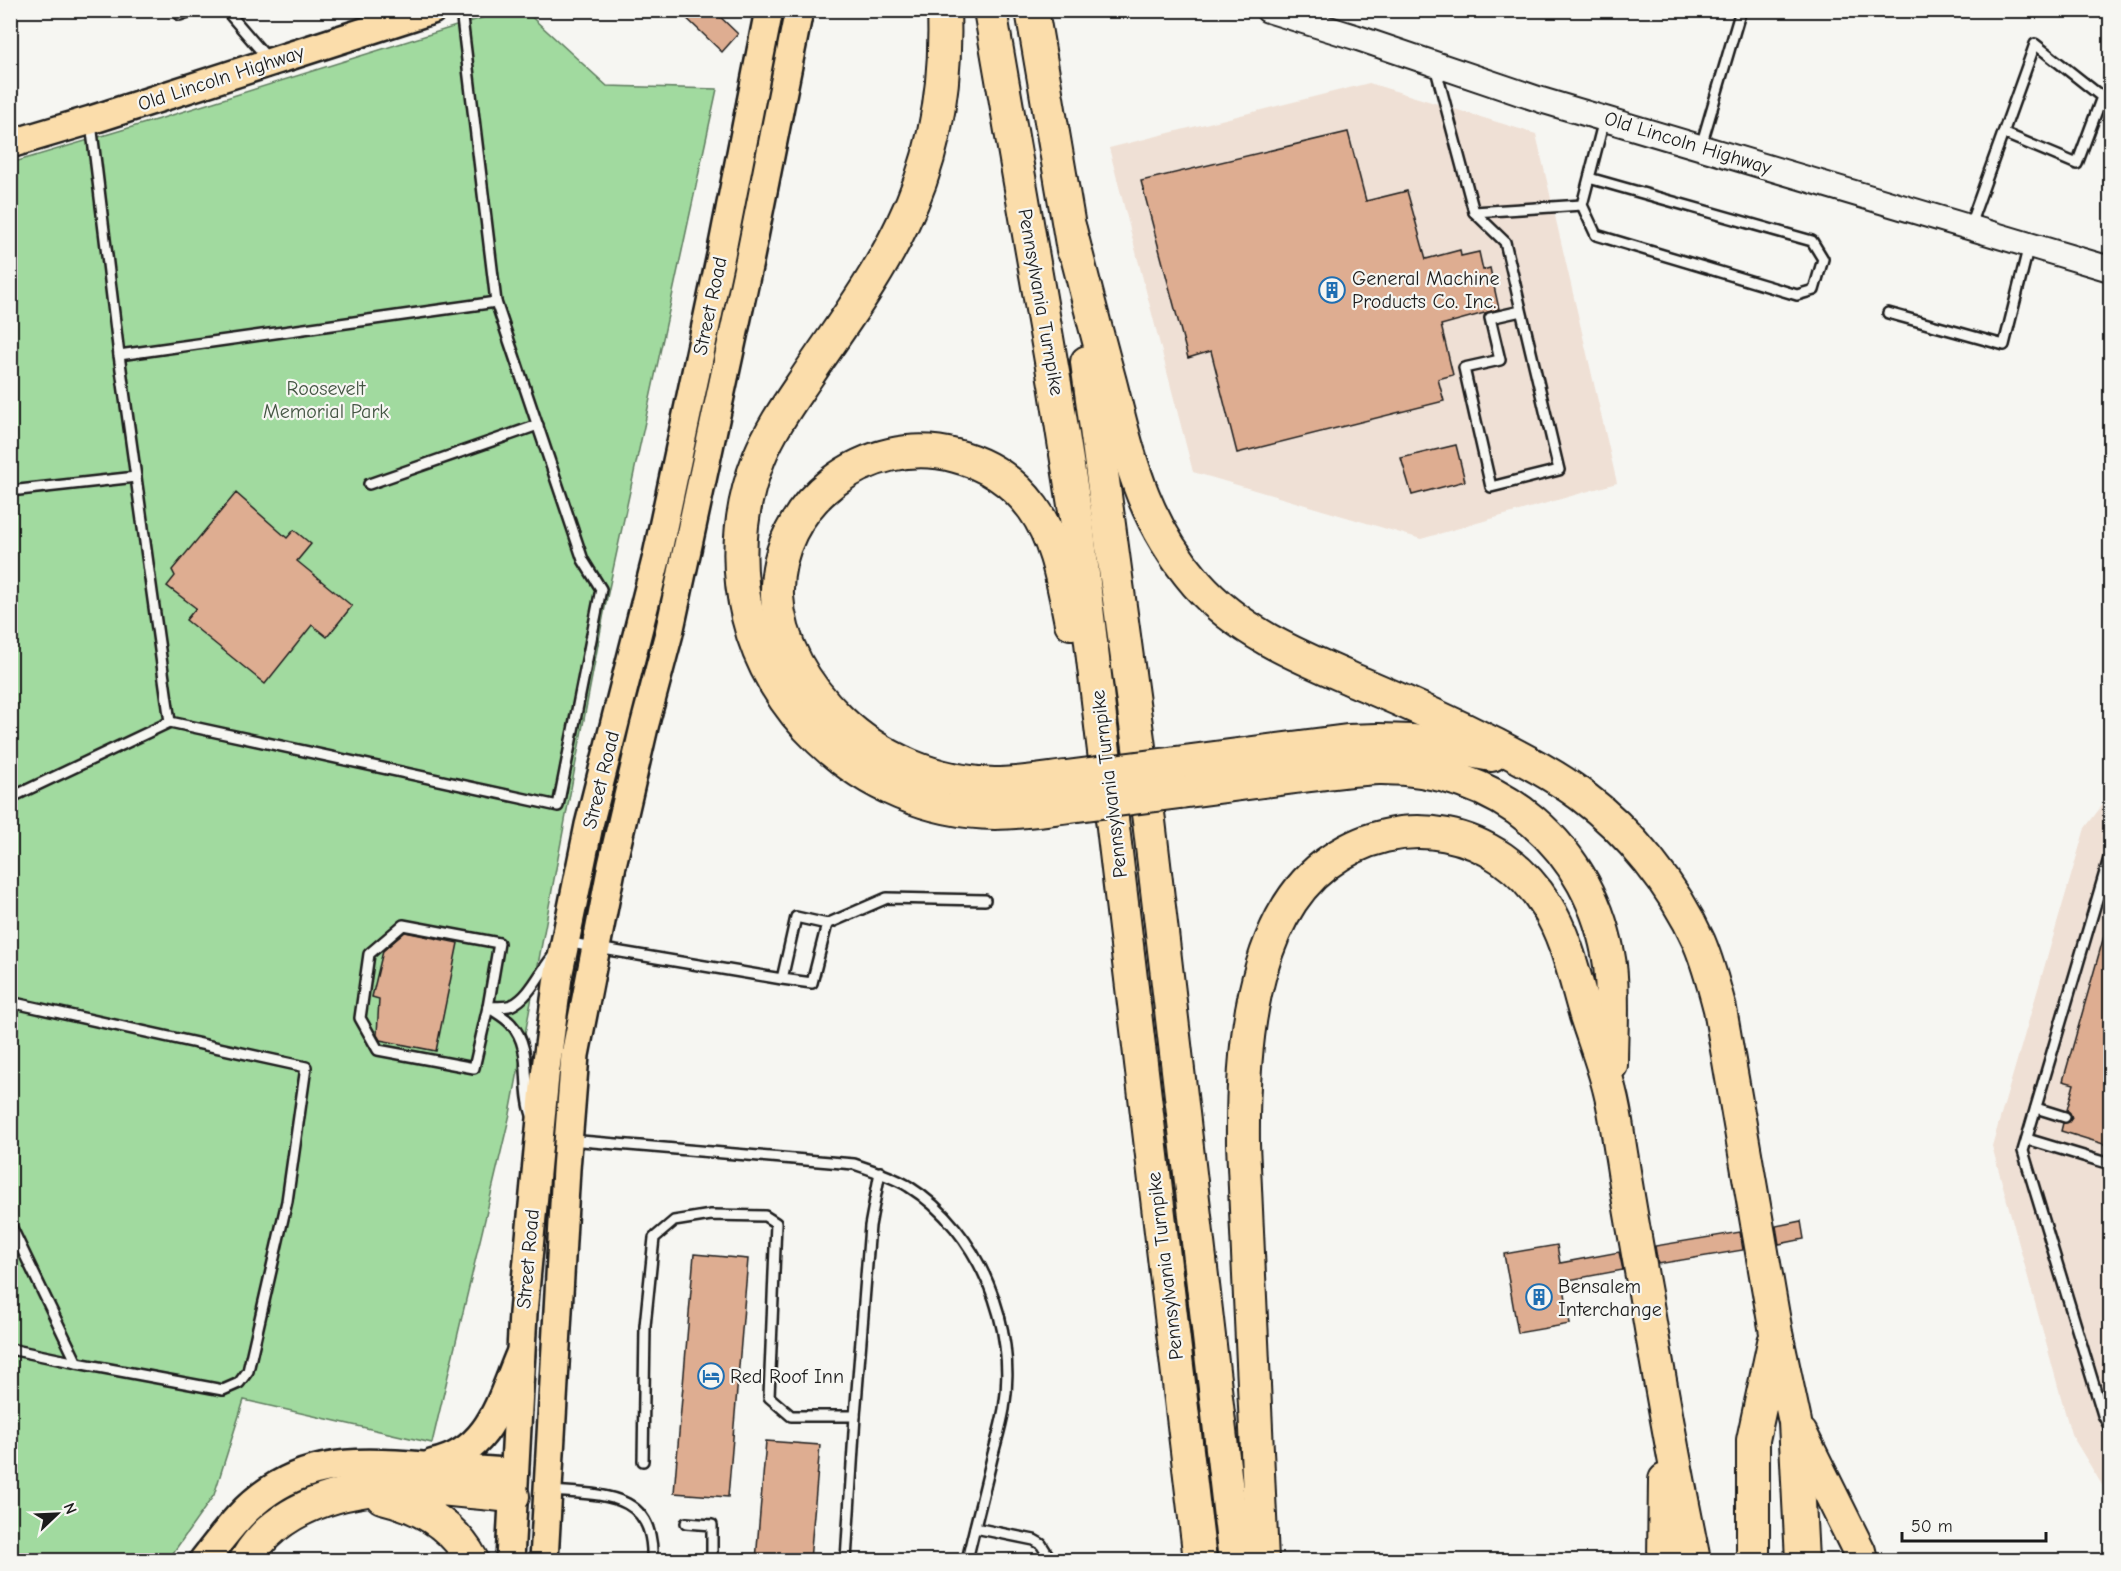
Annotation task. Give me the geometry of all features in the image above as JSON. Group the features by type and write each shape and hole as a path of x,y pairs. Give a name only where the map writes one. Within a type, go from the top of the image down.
{"highway":[{"path":"944,10 944,59 936,127 916,194 886,255 784,411 760,456 751,480 740,539 743,595 758,651 788,705 808,729 854,769 907,797 965,810 993,813 1013,812 1068,791 1178,777 1347,741 1413,741 1531,763"},
{"name":"Pennsylvania Turnpike","path":"990,10 1077,524 1200,1560"},
{"name":"Pennsylvania Turnpike","path":"1032,10 1070,229 1149,821 1235,1560"},
{"path":"1070,229 1125,441 1142,496 1165,543 1199,586 1241,624 1287,651 1439,716 1531,763 1582,796 1625,835 1668,889 1687,918 1707,963 1720,1009 1776,1333 1796,1422 1802,1560"},
{"path":"1068,791 1021,783 969,782 917,770 870,745 829,710 812,688 788,645 782,627 777,595 781,561 786,544 803,513 826,486 872,459 909,451 927,451 945,453 981,465 998,474 1023,496 1042,523 1056,556 1112,809"},
{"path":"1178,777 1379,768 1410,770 1464,781 1492,793 1517,808 1538,825 1559,847 1588,893 1598,918 1610,966 1610,1093"},
{"path":"1262,1560 1243,1144 1243,1098 1249,1022 1265,957 1277,928 1304,885 1319,869 1354,846 1372,839 1408,832 1443,833 1460,837 1508,862 1534,889 1555,922 1610,1093 1667,1423 1694,1560"},
{"path":"1753,1560 1753,1440 1776,1333"},
{"path":"423,1466 452,1458 477,1442 487,1431 520,1355"},
{"path":"1796,1422 1859,1551 1861,1560"},
{"path":"1664,1560 1667,1423"},
{"path":"204,1560 236,1519 269,1490 288,1480 332,1466 355,1463 423,1466 514,1485"},
{"path":"246,1560 263,1537 279,1522 316,1503 368,1490 514,1485"},
{"path":"339,1497 381,1496 421,1510 455,1536 472,1560"}],"main road":[{"name":"Old Lincoln Highway","path":"10,144 432,10"},
{"name":"Street Road","path":"510,1560 520,1355 539,1133 564,941 589,825 656,560 770,10"},
{"name":"Street Road","path":"544,1560 575,1055 612,865 644,727 669,633 734,332 799,10"},
{"name":"Old Lincoln Highway","path":"1268,10 1541,100 2110,269"},
{"path":"514,1485 548,1491"}],"lane":[{"path":"180,15 194,10"},
{"path":"226,10 271,61"},
{"path":"10,798 170,722 558,806 601,589 584,560 496,302 461,10"},
{"path":"1701,146 1741,10"},
{"path":"1969,228 2003,133 2035,44 2102,97 2077,164 2003,133"},
{"path":"1434,63 1474,212 1504,242 1521,311 1559,470 1491,487 1464,369 1500,360 1490,318 1521,311"},
{"path":"1589,178 1812,241 1823,259 1814,290 1797,295 1596,235 1582,205 1589,178 1605,118"},
{"path":"91,120 119,356 170,722"},
{"path":"1474,212 1582,205"},
{"path":"1888,313 2004,345 2029,245"},
{"path":"119,356 496,302"},
{"path":"369,484 538,425"},
{"path":"10,491 136,477"},
{"path":"2110,855 2023,1151 2103,1415 2110,1428"},
{"path":"782,979 796,917 827,924 887,898 985,900"},
{"path":"488,1007 511,1005 530,992 541,970 564,941 812,984 827,924"},
{"path":"403,925 499,943 488,1007 474,1068 378,1050 360,1018 369,954 403,925"},
{"path":"10,1002 306,1066 287,1201 248,1371 239,1383 223,1390 77,1364 10,1349"},
{"path":"488,1007 511,1024 521,1042 526,1062 529,1107 539,1133"},
{"path":"2036,1108 2064,1118"},
{"path":"2027,1139 2110,1164"},
{"path":"568,1140 854,1164 880,1172 909,1187 936,1208 956,1228 984,1273 1001,1320 1007,1370 1004,1408 967,1560"},
{"path":"846,1560 870,1226 880,1172"},
{"path":"643,1461 645,1326 654,1238 674,1221 711,1215 765,1216 776,1223 769,1397 791,1416 855,1416"},
{"path":"10,1224 77,1364"},
{"path":"548,1491 608,1495 623,1500 636,1509 645,1522 650,1536 652,1560"},
{"path":"686,1523 712,1526 712,1560"},
{"path":"975,1528 1028,1538 1041,1544 1052,1560"}],"shaded area":[{"path":"1369,83 1536,134 1617,483 1421,539 1193,472 1109,148"},
{"path":"2110,795 2110,1498 2071,1434 1992,1146 2085,828"}],"green space":[{"name":"Roosevelt Memorial Park","path":"504,11 525,11 607,86 717,89 606,602 510,1114 432,1443 244,1400 214,1495 168,1560 11,1560 11,163"}],"building":[{"path":"678,10 713,10 738,34 722,52"},
{"name":"General Machine Products Co. Inc.","path":"1348,132 1366,201 1407,191 1426,259 1460,250 1461,256 1479,252 1483,270 1490,268 1499,309 1441,325 1453,375 1438,379 1444,401 1237,453 1211,351 1188,358 1141,181"},
{"path":"1456,445 1465,481 1412,495 1401,458"},
{"path":"236,493 287,538 294,530 311,544 297,561 352,606 327,637 312,625 265,684 186,620 196,608 167,586 175,576 172,570"},
{"path":"2106,929 2110,930 2110,1146 2061,1131 2063,1123 2069,1122 2072,1118 2067,1110 2074,1084 2063,1081"},
{"path":"405,932 458,943 436,1051 380,1040 377,1035 379,999 372,997 383,951"},
{"path":"1801,1221 1804,1239 1779,1244 1776,1226"},
{"path":"1740,1232 1743,1250 1658,1264 1655,1246"},
{"name":"Bensalem Interchange","path":"1557,1245 1560,1263 1619,1252 1623,1270 1563,1281 1570,1324 1518,1333 1504,1254"},
{"name":"Red Roof Inn","path":"694,1254 748,1259 728,1497 674,1493"},
{"name":"Red Roof Inn","path":"766,1441 820,1445 810,1560 756,1560"}],"place":[{"name":"General Machine Products Co. Inc.","path":"1332,290"},
{"name":"Bensalem Interchange","path":"1539,1297"},
{"name":"Red Roof Inn","path":"711,1376"}]}
